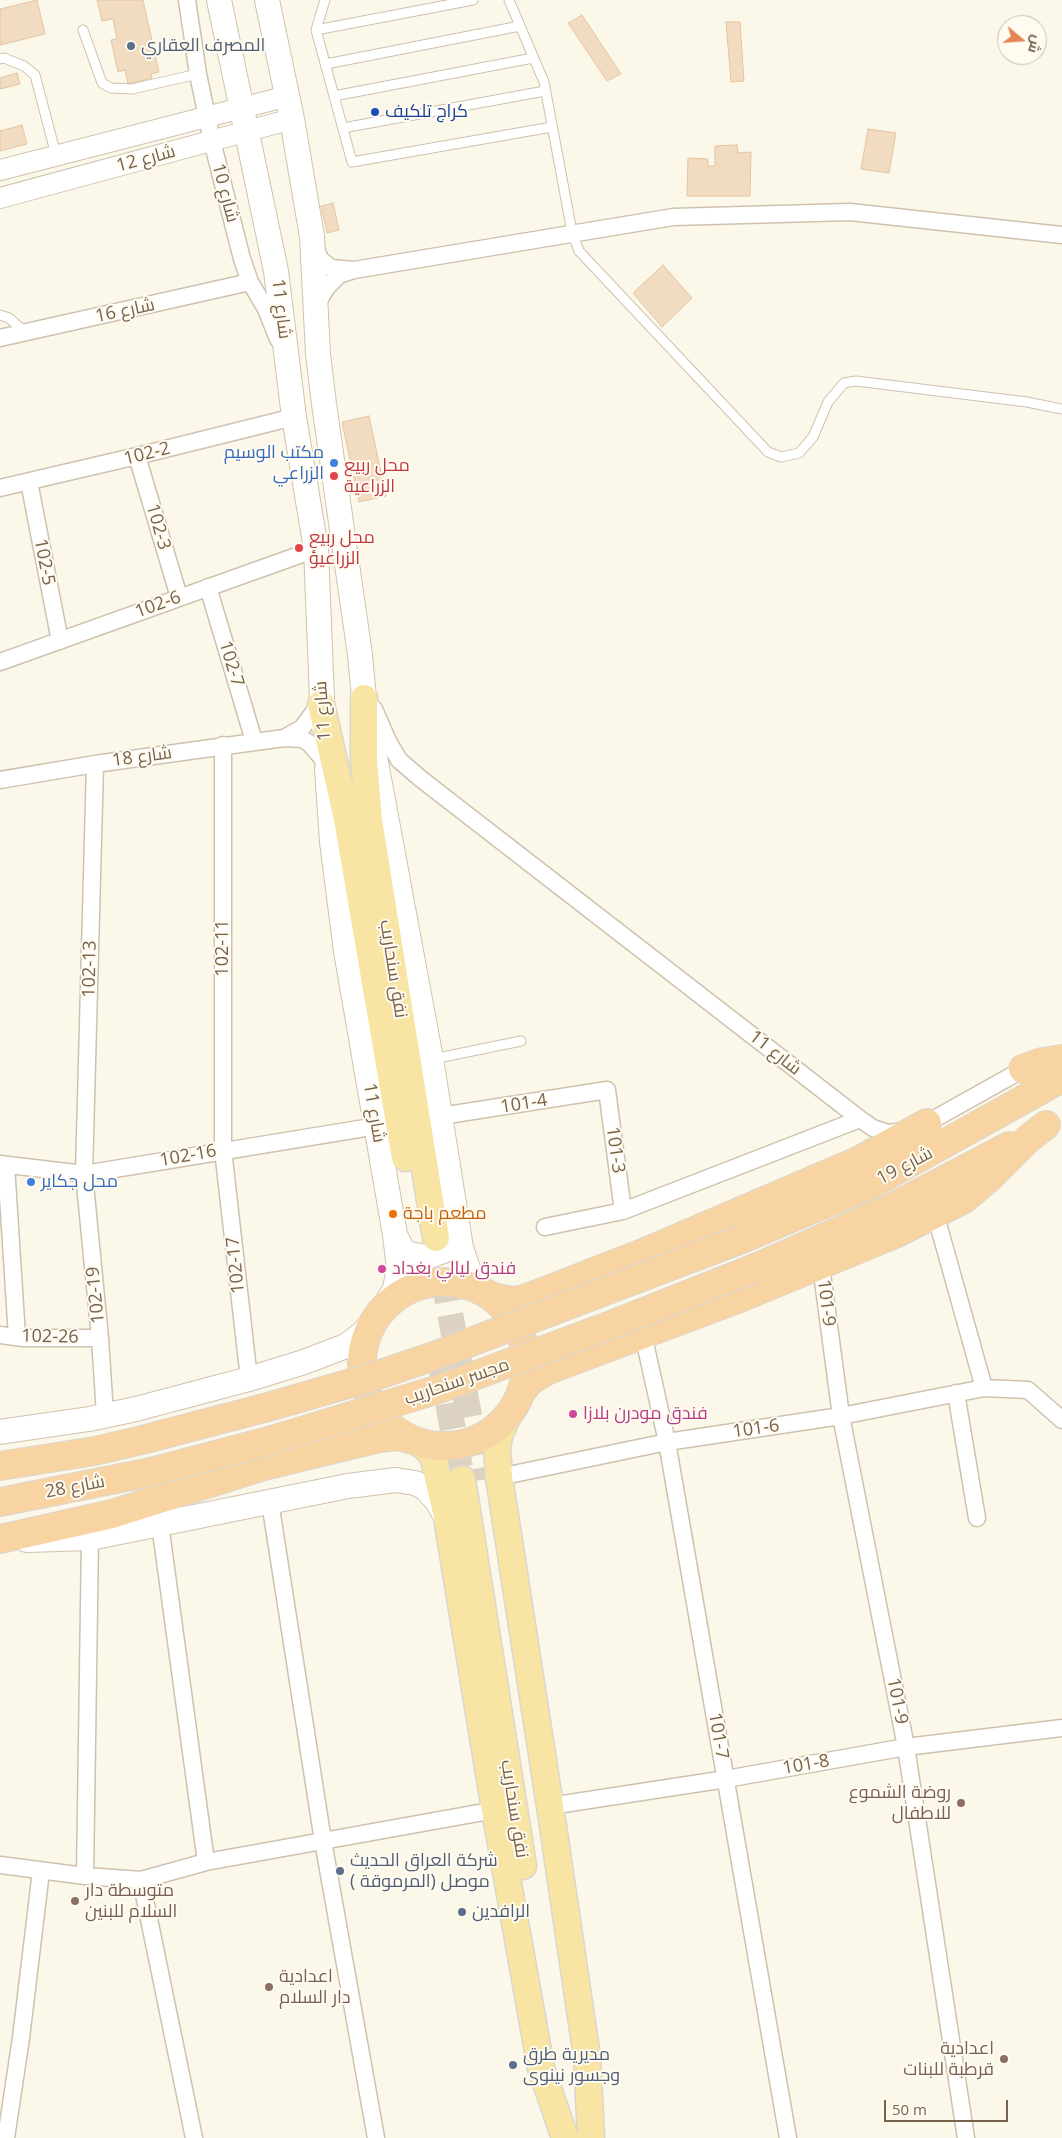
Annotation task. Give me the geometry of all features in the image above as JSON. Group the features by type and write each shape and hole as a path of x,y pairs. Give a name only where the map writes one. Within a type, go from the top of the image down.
{"highway":[{"path":"1023,1070 1042,1062 1062,1059"},
{"name":"شارع 19","path":"742,1239 870,1185 1062,1078"},
{"path":"0,1540 112,1514 264,1466 390,1436 441,1447 463,1445 488,1434 507,1417 521,1392 530,1382 548,1370 821,1266 895,1234 964,1199 978,1189 1028,1139 1054,1121"},
{"name":"شارع 19","path":"755,1268 887,1210 986,1160 1054,1121"},
{"path":"414,1441 393,1429 382,1419 365,1387 362,1365 363,1350 367,1336 379,1314 405,1292 432,1282 462,1284 497,1298 513,1300 521,1300 540,1294 643,1253 860,1160 927,1123"},
{"name":"مجسر سنحاريب","path":"142,1440 372,1377 434,1356 742,1239"},
{"name":"مجسر سنحاريب","path":"151,1472 291,1435 439,1390 603,1329 755,1268"},
{"path":"487,1294 510,1315 523,1341 526,1370 521,1392"},
{"name":"شارع 28","path":"0,1466 75,1455 142,1440"},
{"name":"شارع 28","path":"0,1502 151,1472"}],"main road":[{"name":"شارع 11","path":"0,1432 105,1415 249,1379 317,1358 346,1346 363,1333 379,1314 395,1289 399,1268 416,1238 377,1126 346,951 332,842 321,697 316,549 294,416 276,271 219,0"},
{"name":"شارع 11","path":"267,0 288,96 312,237 316,315 324,404 360,655 364,698 431,1059 465,1266 471,1277 487,1294"},
{"name":"نفق سنحاريب","path":"321,697 347,819 416,1238"},
{"name":"نفق سنحاريب","path":"364,698 364,761 369,820 416,1238"},
{"path":"416,1238 402,1249 418,1257 436,1255 449,1246 456,1229 456,1219"},
{"path":"504,1506 481,1479 497,1448 502,1426 507,1417"},
{"path":"414,1441 424,1446 433,1456 447,1515"},
{"path":"464,1470 482,1470 497,1480 504,1506 589,2072 579,2138 541,2068 495,1810 444,1496 452,1479 464,1470"},
{"name":"نفق سنحاريب","path":"481,1479 579,2138"},
{"path":"0,1540 90,1538 355,1484 396,1480 415,1483 425,1488 447,1515"}],"street":[{"name":"شارع 10","path":"187,0 198,74 212,141 242,259 250,282 266,309 278,338 289,377"},
{"name":"شارع 12","path":"0,170 288,96"},
{"name":"شارع 12","path":"0,198 246,133 292,119"},
{"path":"316,315 318,302 327,288 340,275 354,270 572,232 673,217 850,212 1062,235"},
{"path":"312,237 320,259 331,268 354,270"},
{"name":"شارع 16","path":"0,338 250,282"},
{"name":"102-2","path":"0,488 137,456 294,416"},
{"name":"102-3","path":"137,456 179,597"},
{"name":"102-5","path":"29,482 60,641"},
{"name":"102-6","path":"0,662 316,549"},
{"name":"102-7","path":"208,587 254,741"},
{"name":"شارع 11","path":"360,655 378,720 399,760 440,794 873,1128 888,1133 906,1131 927,1123 1062,1048"},
{"path":"284,738 302,728 310,719 321,697"},
{"path":"284,738 302,740 309,743 322,758 328,774"},
{"name":"شارع 18","path":"0,780 94,764 284,738"},
{"name":"102-11","path":"223,745 223,1150"},
{"name":"102-13","path":"84,1174 94,764"},
{"name":"101-4","path":"441,1116 607,1090"},
{"name":"101-3","path":"607,1090 623,1211"},
{"path":"545,1227 623,1211 860,1119"},
{"name":"102-16","path":"3,1165 84,1174 377,1126"},
{"name":"102-17","path":"223,1150 249,1379"},
{"path":"3,1165 17,1337"},
{"name":"102-19","path":"84,1174 100,1338 105,1415"},
{"path":"935,1213 984,1388"},
{"name":"101-9","path":"821,1266 841,1416 906,1746 966,2138"},
{"name":"101-7","path":"643,1334 667,1442 788,2138"},
{"name":"102-26","path":"0,1335 100,1338"},
{"name":"101-6","path":"481,1479 667,1442 841,1416 984,1388 1028,1390 1062,1420"},
{"path":"956,1393 977,1518"},
{"path":"270,1502 323,1841 376,2138"},
{"path":"160,1524 206,1862"},
{"path":"85,1876 90,1538"},
{"name":"101-8","path":"550,1806 726,1779 906,1746 1062,1728"},
{"path":"0,1865 85,1876 141,1880 206,1862 495,1810"},
{"path":"6,2138 21,2038 41,1871"},
{"path":"141,1880 194,2138"}],"lane":[{"path":"325,0 316,30 352,162 552,127"},
{"path":"316,30 473,0"},
{"path":"509,0 544,82 572,232 579,251 768,452 781,457 799,453 812,437 828,402 844,384 856,381 1027,402 1062,409"},
{"path":"326,64 520,26"},
{"path":"83,30 102,82 112,88 132,89 198,74"},
{"path":"0,59 4,58 24,66 35,75 56,155"},
{"path":"334,96 534,58"},
{"path":"343,128 545,91"},
{"path":"0,315 9,318 24,332"},
{"path":"431,1059 521,1041"}],"building":[{"path":"37,0 45,34 0,45 0,9"},
{"path":"97,0 143,0 159,72 151,74 152,78 128,84 125,70 118,72 111,40 117,39 113,19 102,21"},
{"path":"582,15 621,74 607,81 568,23"},
{"path":"726,22 740,22 744,81 731,82"},
{"path":"17,73 20,84 0,89 0,78"},
{"path":"22,125 27,144 0,151 0,131"},
{"path":"868,129 896,133 889,173 861,169"},
{"path":"737,145 738,153 751,152 750,196 687,196 688,158 708,159 708,166 715,166 715,146"},
{"path":"333,203 339,230 327,233 321,206"},
{"path":"663,265 692,298 662,327 633,293"},
{"path":"369,416 386,496 359,502 342,422"}],"tunnel":[{"path":"436,1238 481,1480"},
{"path":"441,1365 462,1479"}],"place":[{"name":"المصرف العقاري","path":"131,46"},
{"name":"كراج تلكيف","path":"375,112"},
{"name":"مكتب الوسيم الزراعي","path":"334,463"},
{"name":"محل ربيع الزراعية","path":"334,476"},
{"name":"محل ربيع الزراعيؤ","path":"299,548"},
{"name":"محل جكاير","path":"31,1182"},
{"name":"مطعم باجة","path":"393,1214"},
{"name":"فندق ليالي بغداد","path":"382,1269"},
{"name":"فندق مودرن بلازا","path":"573,1414"},
{"name":"روضة الشموع للاطفال","path":"961,1803"},
{"name":"شركة العراق الحديث ( المرموقة) موصل","path":"340,1871"},
{"name":"متوسطة دار السلام للبنين","path":"75,1901"},
{"name":"الرافدين","path":"462,1912"},
{"name":"اعدادية دار السلام","path":"269,1987"},
{"name":"اعدادية قرطبة للبنات","path":"1004,2059"},
{"name":"مديرية طرق وجسور نينوى","path":"513,2065"}]}
